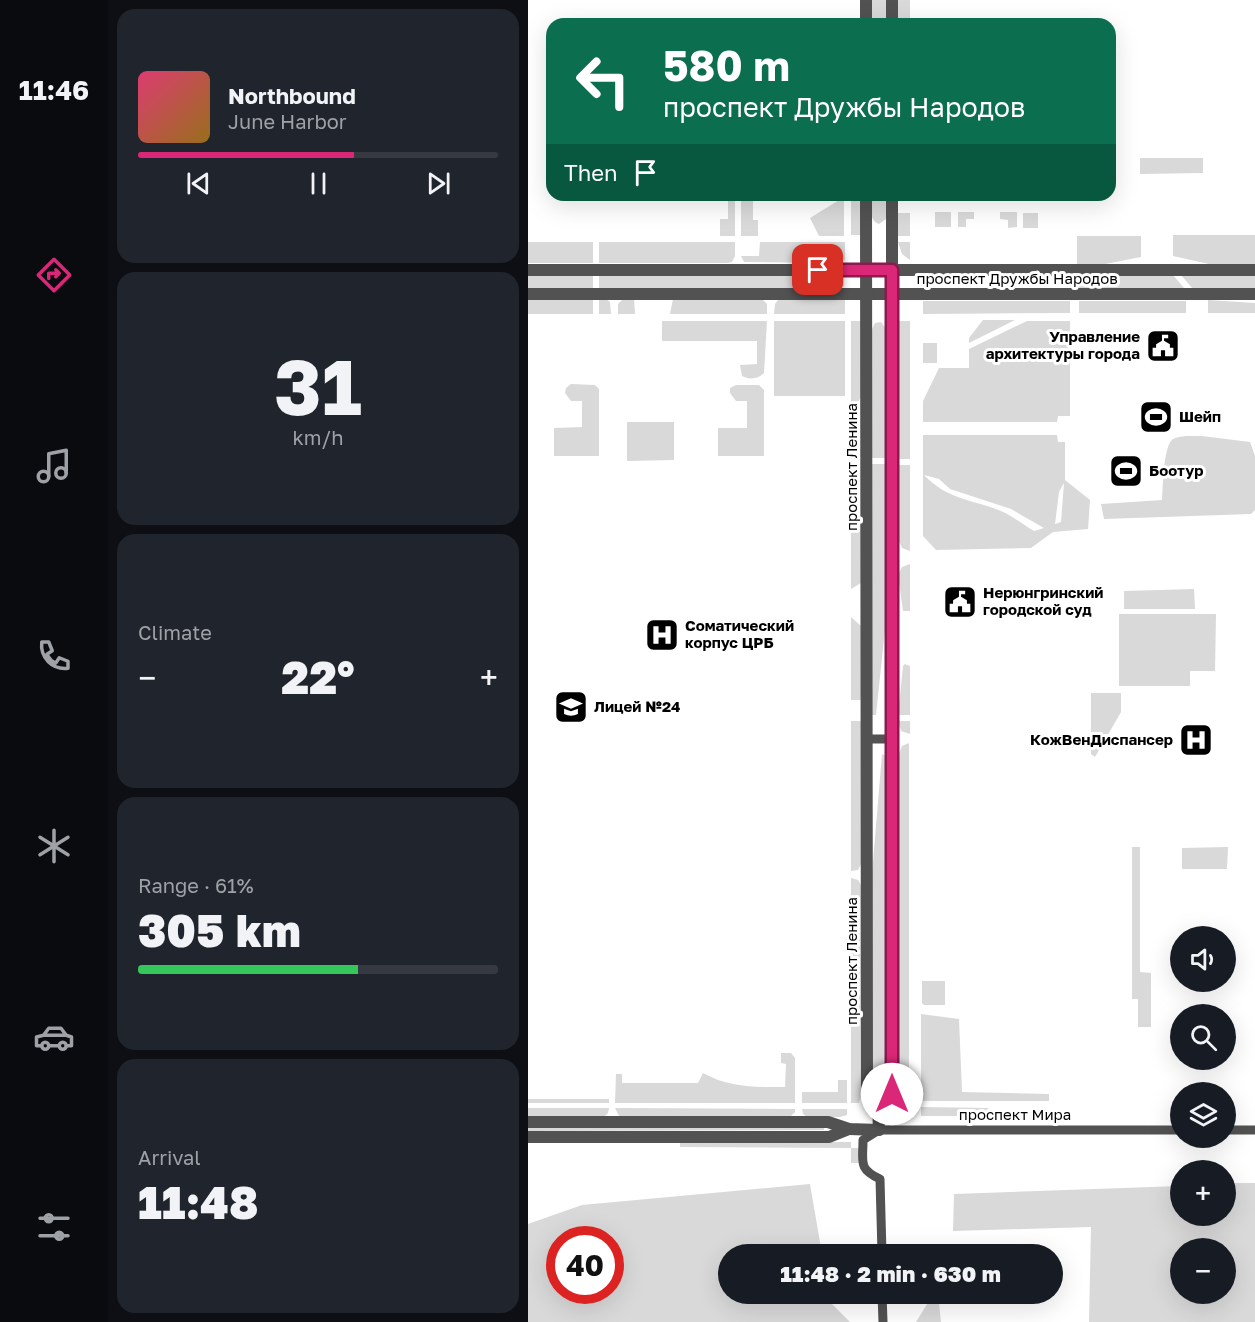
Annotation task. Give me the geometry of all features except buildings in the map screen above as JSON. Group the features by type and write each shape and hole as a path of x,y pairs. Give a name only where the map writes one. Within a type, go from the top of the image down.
{"street":[{"path":"866,0 866,18"},
{"path":"892,0 892,18"},
{"name":"проспект Ленина","path":"866,201 867,1094 878,1106 879,1130"},
{"path":"878,1106 892,1094 892,201"},
{"name":"проспект Дружбы Народов","path":"528,270 1255,270"},
{"name":"проспект Дружбы Народов","path":"528,294 1255,294"},
{"path":"867,739 892,739"},
{"name":"проспект Мира","path":"528,1122 828,1122 849,1129 879,1130 1170,1130"},
{"name":"проспект Мира","path":"528,1137 829,1137 849,1129"},
{"path":"879,1130 863,1140 863,1167 868,1173 880,1179 882,1244"},
{"path":"1236,1130 1255,1130"},
{"path":"882,1304 883,1322"}],"shaded area":[{"path":"872,0 886,0 886,18 872,18"},
{"path":"898,0 910,0 910,18 897,18"},
{"path":"1140,158 1203,158 1203,173 1140,174"},
{"path":"728,201 735,201 735,236 720,236 720,219 728,219"},
{"path":"741,201 753,201 753,220 758,220 758,236 741,236"},
{"path":"838,201 844,201 844,236 819,236 810,218"},
{"path":"851,201 860,201 860,235 851,235"},
{"path":"872,201 886,201 886,219 879,224 873,220"},
{"path":"935,212 951,212 951,227 935,227"},
{"path":"958,212 974,212 974,219 966,219 966,227 958,227"},
{"path":"1000,212 1017,212 1017,227 1008,228 1008,220 1000,219"},
{"path":"897,213 910,213 910,236 897,236"},
{"path":"1023,213 1038,213 1038,228 1023,228"},
{"path":"1173,235 1255,235 1255,264 1209,264 1173,256"},
{"path":"1077,236 1141,236 1141,257 1100,265 1077,265"},
{"path":"528,242 593,242 593,263 528,263"},
{"path":"599,242 735,242 735,256 732,262 728,263 599,263"},
{"path":"760,242 845,242 845,260 832,263 744,262 741,256 759,256"},
{"path":"898,242 910,242 910,260 902,254"},
{"path":"528,275 593,275 593,289 528,289"},
{"path":"599,275 839,275 844,277 844,286 839,288 599,289"},
{"path":"1077,275 1173,275 1184,288 1077,288"},
{"path":"1181,275 1255,275 1255,288 1192,288"},
{"path":"528,299 593,299 593,314 528,314"},
{"path":"599,299 606,299 610,302 611,314 599,314"},
{"path":"623,299 634,299 635,314 618,314 618,304"},
{"path":"673,299 762,299 767,304 767,314 670,314"},
{"path":"779,299 845,299 845,314 774,314 775,304"},
{"path":"1208,300 1255,303 1255,313 1208,313"},
{"path":"923,301 1070,301 1070,313 923,314"},
{"path":"1079,301 1186,301 1186,313 1079,313"},
{"path":"983,320 1015,320 969,343 969,338"},
{"path":"662,321 767,321 764,373 754,378 742,376 740,365 757,364 757,341 662,341"},
{"path":"774,321 845,321 845,396 774,396"},
{"path":"851,321 861,321 861,397 858,402 851,404"},
{"path":"897,321 910,321 910,459 897,459"},
{"path":"1027,321 1070,321 1070,416 1058,416 1057,422 923,422 923,401 939,368 969,368 969,349"},
{"path":"881,322 886,329 886,458 872,458 872,329 875,323"},
{"path":"923,343 937,343 937,363 923,363"},
{"path":"571,384 595,385 599,389 599,456 554,456 554,428 582,427 582,401 571,401 565,393 566,388"},
{"path":"736,385 759,385 764,390 764,456 718,456 718,428 747,428 747,401 736,401 730,393 730,388"},
{"path":"627,422 674,422 674,460 627,461"},
{"path":"923,435 1057,435 1058,442 1065,442 1065,480 1090,500 1088,529 1053,532 1031,548 936,550 923,536","holes":["924,475 939,479 950,489 1011,509 1044,528 1034,531 1010,515 951,494","1064,483 1061,522 1055,524 1059,492"]},
{"path":"1202,436 1250,442 1255,456 1255,510 1251,514 1104,519 1101,504 1162,500 1164,467 1170,443 1179,437"},
{"path":"872,464 886,464 886,620 876,715 872,715"},
{"path":"898,465 910,465 910,551 902,548 898,539"},
{"path":"851,513 858,516 861,524 861,583 851,589"},
{"path":"910,564 910,611 903,611 898,575 902,567"},
{"path":"1194,589 1195,609 1124,609 1124,591"},
{"path":"1119,614 1216,614 1215,671 1190,671 1190,686 1119,686"},
{"path":"851,617 861,626 861,700 851,700"},
{"path":"905,664 910,666 910,715 898,715 903,666"},
{"path":"1091,693 1121,693 1121,712 1095,757 1091,754"},
{"path":"851,721 861,721 861,864 858,870 851,871"},
{"path":"898,721 910,721 910,734 901,731"},
{"path":"909,743 909,1103 898,1103 898,756 902,746"},
{"path":"882,754 886,756 886,1088 884,1094 878,1095 873,1091 872,874"},
{"path":"1132,847 1140,847 1140,972 1151,973 1151,1027 1138,1027 1138,999 1132,999"},
{"path":"1228,847 1227,869 1182,869 1182,848"},
{"path":"851,878 858,880 861,885 861,1096 859,1103 851,1103"},
{"path":"922,981 945,981 945,1005 924,1005 922,1003"},
{"path":"921,1014 959,1019 962,1092 1049,1094 1049,1101 921,1101"},
{"path":"781,1053 791,1053 795,1058 795,1103 615,1103 616,1074 622,1074 622,1083 698,1083 703,1073 733,1084 753,1087 785,1087 786,1064 781,1063"},
{"path":"838,1080 847,1080 847,1103 802,1103 802,1092 838,1092"},
{"path":"528,1099 609,1099 609,1103 528,1103"},
{"path":"921,1107 989,1108 978,1116 921,1116"},
{"path":"528,1108 609,1108 604,1117 528,1117"},
{"path":"615,1108 795,1109 795,1112 790,1117 619,1116"},
{"path":"802,1109 847,1109 847,1115 807,1117 803,1114"},
{"path":"528,1126 824,1126 824,1130 528,1131"},
{"path":"680,1142 851,1142 851,1148 680,1147"},
{"path":"851,1148 861,1148 861,1163 851,1163"},
{"path":"1236,1183 1255,1183 1255,1322 1089,1322 1091,1227 953,1231 954,1194 1170,1186 1170,1226 1236,1226"},
{"path":"810,1184 820,1244 718,1244 718,1304 832,1304 850,1322 528,1322 528,1224 582,1205"},
{"path":"927,1304 939,1304 941,1322 916,1322"}],"place":[{"name":"Управление архитектуры города","path":"1163,346"},
{"name":"Шейп","path":"1156,417"},
{"name":"Боотур","path":"1126,471"},
{"name":"Нерюнгринский городской суд","path":"960,602"},
{"name":"Соматический корпус ЦРБ","path":"662,635"},
{"name":"Лицей №24","path":"571,707"},
{"name":"КожВенДиспансер","path":"1196,740"}],"route":[{"path":"818,270 892,270 892,1094"}]}
